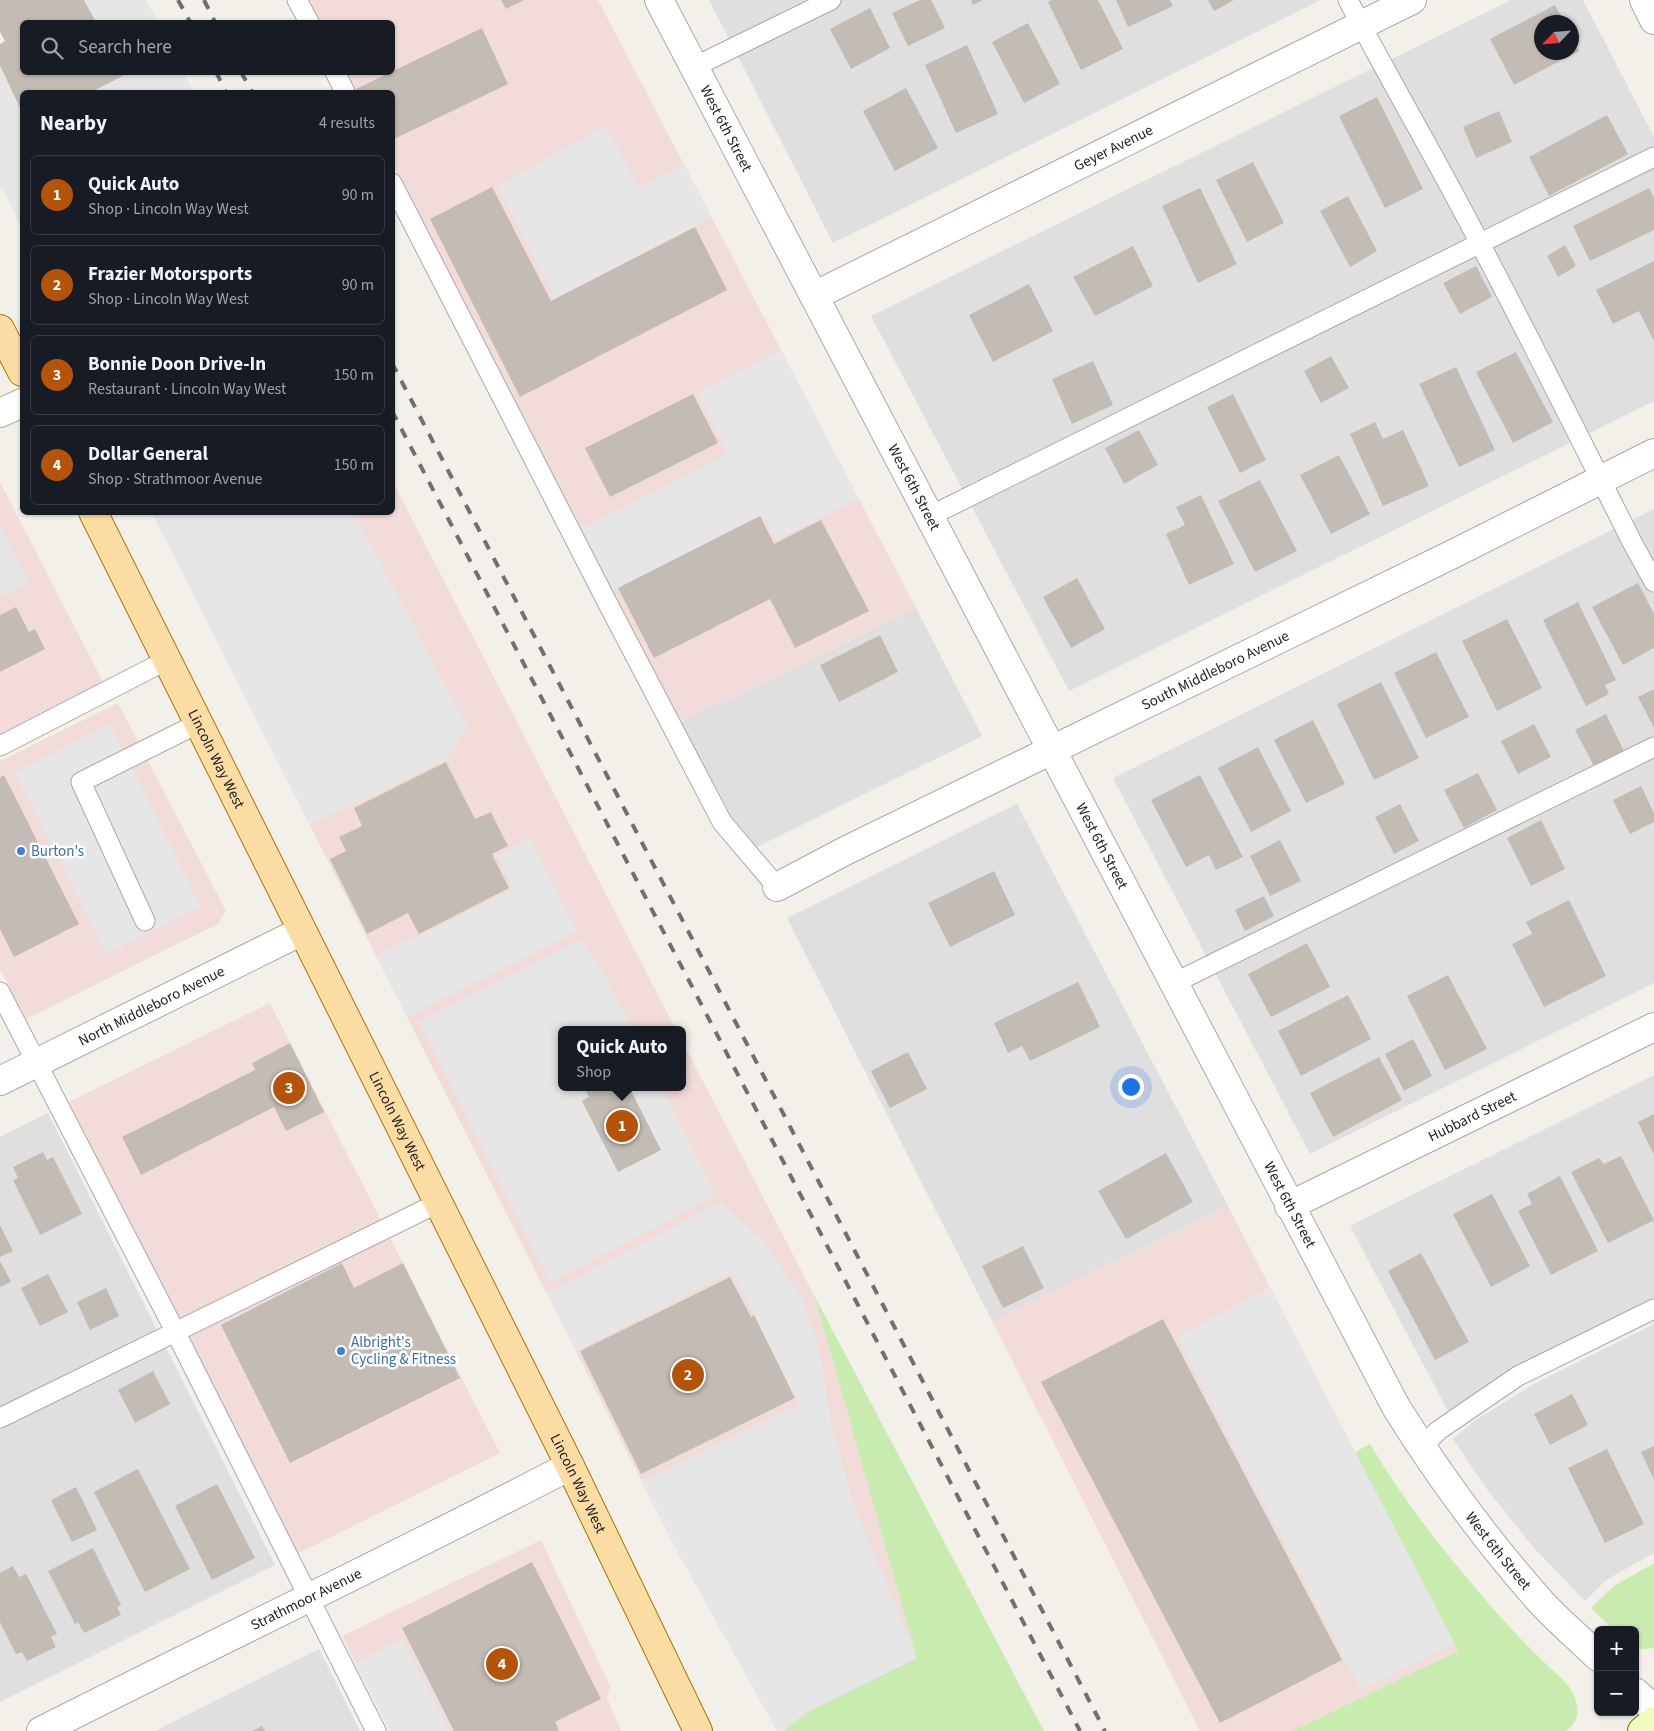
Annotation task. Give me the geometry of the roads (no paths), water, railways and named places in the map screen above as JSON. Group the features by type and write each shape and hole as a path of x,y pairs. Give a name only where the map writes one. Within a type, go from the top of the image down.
{"main road":[{"path":"0,329 20,368"},
{"name":"Lincoln Way West","path":"94,515 570,1466 698,1731"},
{"path":"1642,1731 1654,1720"}],"street":[{"name":"West 6th Street","path":"659,0 928,517 1396,1407 1421,1447 1473,1521 1541,1602 1594,1653"},
{"name":"Geyer Avenue","path":"814,296 1360,24 1412,0"},
{"path":"1644,0 1654,20"},
{"path":"0,413 20,404"},
{"name":"South Middleboro Avenue","path":"777,887 845,851 1453,554 1654,453"},
{"name":"North Middleboro Avenue","path":"0,1081 302,931"},
{"name":"Hubbard Street","path":"1289,1206 1654,1027"},
{"name":"Strathmoor Avenue","path":"41,1731 418,1544 570,1466"},
{"path":"1639,1696 1654,1709"}],"lane":[{"path":"297,0 308,20"},
{"path":"694,67 830,0"},
{"path":"1348,0 1480,244 1654,582"},
{"path":"336,75 344,90"},
{"path":"928,517 1654,157"},
{"path":"395,189 722,822 777,887"},
{"path":"0,746 167,660"},
{"path":"145,921 81,782 199,723"},
{"path":"1174,982 1654,747"},
{"path":"0,992 175,1331 376,1731"},
{"path":"0,1418 438,1202"},
{"path":"1421,1447 1439,1430 1518,1376 1654,1309"}],"railway":[{"path":"178,0 189,20"},
{"path":"204,0 214,20"},
{"path":"218,75 225,90"},
{"path":"243,75 251,90"},
{"path":"395,369 1105,1731"},
{"path":"395,417 1080,1731"}],"place":[{"name":"Burton's","path":"21,851"},
{"name":"Bonnie Doon Drive-In","path":"289,1088"},
{"name":"Quick Auto","path":"622,1126"},
{"name":"Albright's Cycling & Fitness","path":"341,1351"},
{"name":"Frazier Motorsports","path":"688,1375"},
{"name":"Dollar General","path":"502,1664"}]}
